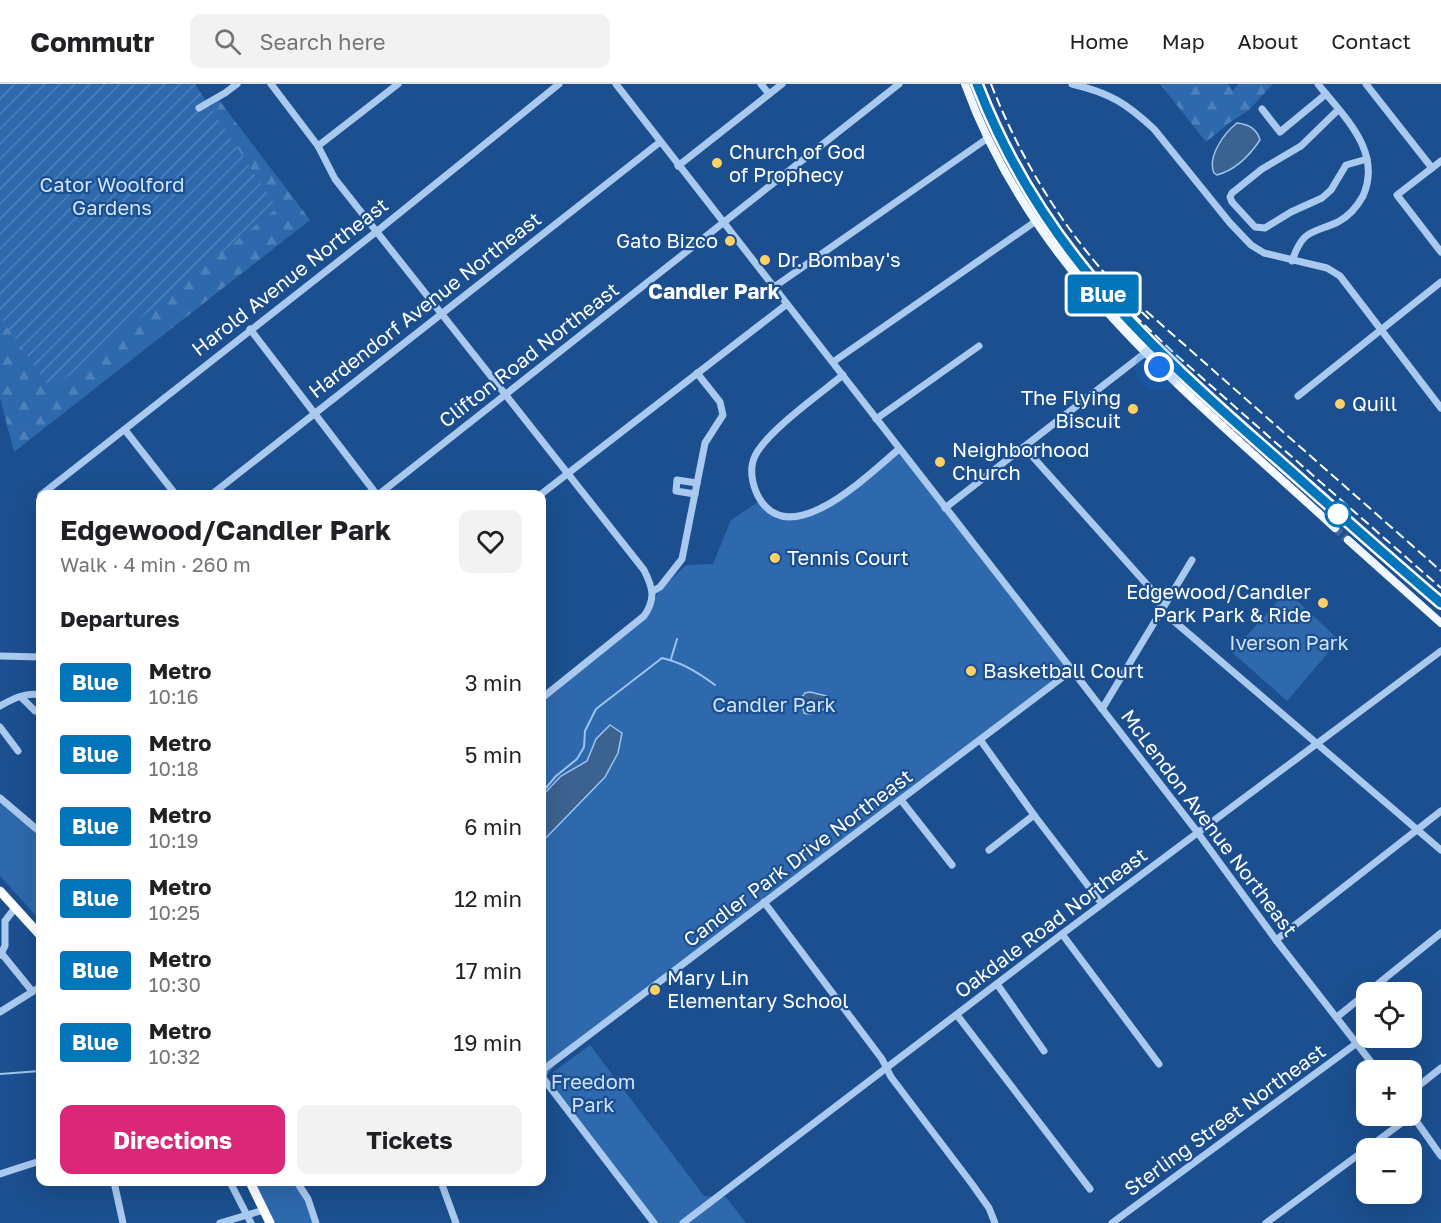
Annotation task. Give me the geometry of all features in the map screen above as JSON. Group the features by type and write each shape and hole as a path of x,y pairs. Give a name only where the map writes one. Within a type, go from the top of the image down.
{"highway":[{"path":"0,891 36,931"},
{"path":"252,1186 270,1223"}],"main road":[{"path":"965,84 988,138 1010,180 1036,221 1081,282 1118,326 1145,353 1335,528"},
{"path":"1348,540 1441,623"}],"street":[{"path":"199,108 237,84"},
{"path":"272,84 318,146 335,179 644,570 653,591 652,600 644,616 546,695"},
{"path":"318,146 398,84"},
{"name":"Harold Avenue Northeast","path":"47,490 559,84"},
{"name":"McLendon Avenue Northeast","path":"616,84 1198,833 1276,940 1356,1042"},
{"path":"761,84 769,94"},
{"path":"678,166 782,84"},
{"name":"Clifton Road Northeast","path":"384,490 898,84"},
{"path":"1072,84 1106,93 1122,101 1140,116 1154,129 1230,223 1251,245 1264,254 1327,268 1340,276 1441,408"},
{"path":"1292,261 1297,246 1303,238 1312,231 1339,221 1355,209 1367,182 1367,159 1362,142 1353,125 1318,84"},
{"path":"1366,84 1432,168"},
{"path":"1262,109 1280,132 1326,94"},
{"path":"1338,110 1300,146 1262,170 1232,193 1230,197 1232,202 1255,227 1265,228 1291,212 1322,198 1331,190 1346,165 1367,159"},
{"path":"774,287 988,138"},
{"name":"Hardendorf Avenue Northeast","path":"217,490 660,142"},
{"path":"1441,161 1397,195 1441,252"},
{"path":"833,362 1036,221"},
{"path":"1298,396 1441,282"},
{"path":"546,490 787,304"},
{"path":"250,329 374,490"},
{"path":"876,419 979,346"},
{"path":"945,507 1145,353"},
{"path":"653,591 660,587 682,559 705,443 720,421 723,411 720,402 698,373"},
{"path":"843,375 766,440 755,455 752,479 762,503 783,516 798,517 815,512 830,503 899,449"},
{"path":"125,430 172,490"},
{"path":"1024,447 1159,598 1161,610 1441,850"},
{"path":"695,494 676,491 677,480 697,483"},
{"path":"1102,709 1192,560"},
{"name":"Oakdale Road Northeast","path":"683,1223 1062,934 1441,651"},
{"path":"0,656 36,657"},
{"name":"Candler Park Drive Northeast","path":"546,1067 981,741 1072,670"},
{"path":"0,706 13,699 36,694"},
{"path":"21,697 36,710"},
{"path":"0,727 18,751"},
{"path":"981,741 1102,904"},
{"path":"0,798 36,829"},
{"path":"901,800 952,865"},
{"path":"1276,940 1441,811"},
{"path":"989,850 1034,815"},
{"path":"764,902 882,1059 891,1077 972,1184 989,1208 996,1223"},
{"path":"15,908 2,925 5,940 1,954 32,991"},
{"path":"1337,1017 1441,933"},
{"path":"1062,934 1159,1064"},
{"path":"997,984 1044,1051"},
{"path":"0,1012 36,989"},
{"path":"957,1015 1090,1189"},
{"name":"Sterling Street Northeast","path":"1112,1223 1356,1044"},
{"path":"1422,1083 1441,1068"},
{"name":"Candler Park Drive Northeast","path":"546,1082 654,1223"},
{"path":"1266,1223 1398,1126"},
{"path":"1419,1126 1441,1156"},
{"path":"0,1174 36,1162"},
{"path":"115,1186 123,1223"},
{"path":"232,1186 249,1219"},
{"path":"300,1186 308,1199 316,1223"},
{"path":"442,1186 456,1223"},
{"path":"220,1223 249,1219 264,1210"}],"green space":[{"name":"Cator Woolford Gardens","path":"0,84 195,84 277,208 51,390 0,317"},
{"path":"1160,84 1228,84 1233,91 1238,84 1273,84 1249,110 1206,142"},
{"name":"Cator Woolford Gardens","path":"219,100 310,220 14,452 0,398 0,160 148,156"},
{"name":"Candler Park","path":"898,451 1071,672 555,1065 546,1077 546,696 646,617 658,592 686,565 713,564 731,520 758,502 782,517 797,518 813,514 859,485"},
{"name":"Iverson Park","path":"1287,591 1339,640 1287,701 1232,652"},
{"path":"0,802 36,832 36,916 0,876"},
{"name":"Freedom Park","path":"590,1045 704,1196 726,1197 746,1223 658,1223 552,1083 553,1072"},
{"path":"255,1186 300,1186 314,1223 272,1223"}],"shaded area":[{"path":"1237,123 1252,128 1260,140 1242,161 1230,170 1217,175 1212,167 1215,153 1222,139"},
{"path":"805,693 827,696 829,705 817,712 804,713 801,698"},
{"path":"610,725 622,733 618,753 605,777 546,838 546,792 561,776 587,761 596,739"}],"waterway":[{"path":"671,659 677,639"},
{"path":"546,788 556,776 577,759 584,747 585,731 596,709 662,658 690,668 715,685"},
{"path":"0,1074 36,1071"}],"tunnel":[{"path":"1335,528 1348,540"}],"railway":[{"path":"977,84 1002,142 1031,194 1064,242 1138,330 1224,412 1441,603"},
{"path":"991,84 1020,149 1056,210 1099,267 1149,319"},
{"path":"1146,311 1441,571"},
{"path":"1134,315 1175,354 1441,588"}],"metro line":[{"name":"Blue","path":"977,84 998,135 1031,196 1066,248 1113,305 1146,341 1184,376 1441,603"}],"place":[{"name":"Church of God of Prophecy","path":"717,163"},
{"name":"Gato Bizco","path":"730,241"},
{"name":"Dr. Bombay's","path":"765,260"},
{"name":"Quill","path":"1340,404"},
{"name":"The Flying Biscuit","path":"1133,409"},
{"name":"Neighborhood Church","path":"940,462"},
{"name":"Tennis Court","path":"775,558"},
{"name":"Edgewood/Candler Park Park & Ride","path":"1323,603"},
{"name":"Basketball Court","path":"971,671"},
{"name":"Mary Lin Elementary School","path":"655,990"}],"district":[{"name":"Candler Park","path":"714,292"}],"route":[{"path":"1159,367 1334,526 1338,514"}]}
